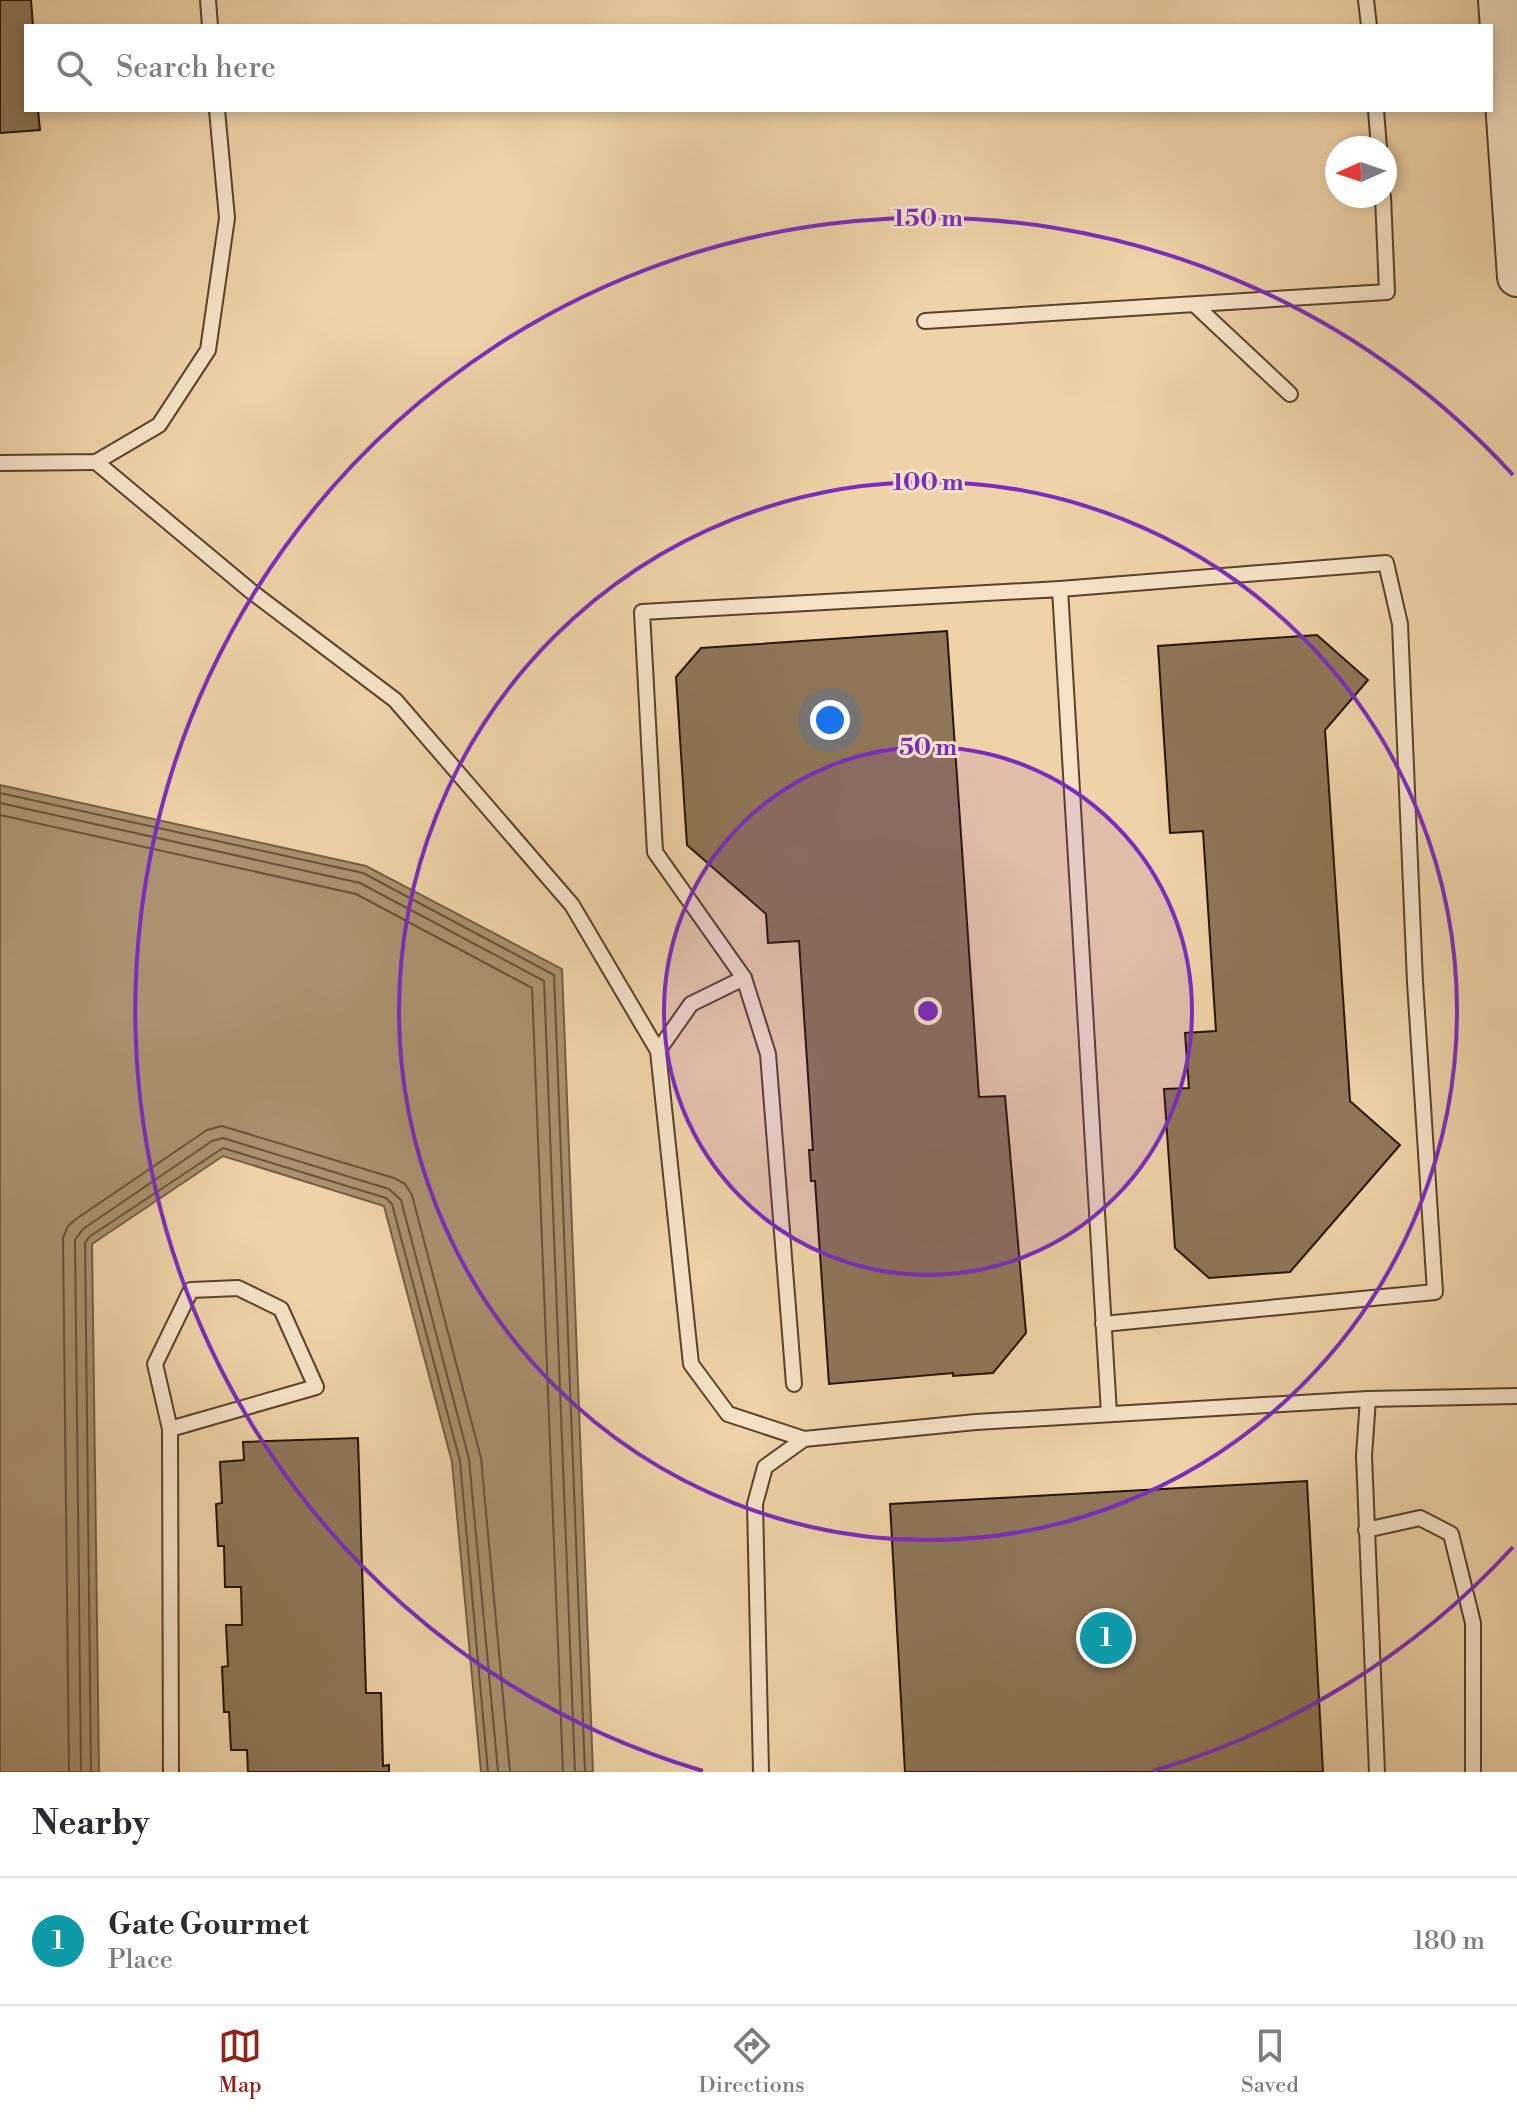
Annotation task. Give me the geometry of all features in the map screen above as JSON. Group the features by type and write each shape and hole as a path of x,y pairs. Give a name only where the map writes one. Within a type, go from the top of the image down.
{"street":[{"path":"1498,0 1517,277"}],"lane":[{"path":"208,0 210,24"},
{"path":"1366,0 1369,24"},
{"path":"0,463 96,462 159,425 208,350 227,218 217,112"},
{"path":"1376,112 1378,136"},
{"path":"925,321 1387,292 1384,208"},
{"path":"1195,305 1290,394"},
{"path":"96,462 252,592 395,700 572,905 658,1051 691,1364 728,1414 804,1439 976,1422 1368,1399 1517,1396"},
{"path":"794,1384 768,1054 744,978 655,852 642,612 1060,589 1386,563 1400,624 1415,982 1435,1292 1103,1324"},
{"path":"1060,589 1109,1414"},
{"path":"658,1051 691,1004 744,978"},
{"path":"170,1429 316,1387 281,1309 238,1288 191,1290 155,1364 170,1429 171,1772"},
{"path":"1368,1399 1364,1456 1377,1772"},
{"path":"761,1772 755,1504 765,1467 804,1439"},
{"path":"1366,1530 1420,1518 1451,1534 1473,1623 1473,1772"}],"water":[{"path":"0,785 366,866 562,969 593,1772 481,1772 452,1462 384,1206 223,1156 92,1244 99,1772 0,1772"}],"building":[{"path":"0,0 31,0 33,24 24,24 24,112 38,112 40,130 0,133"},
{"path":"947,631 979,1097 1005,1096 1026,1333 993,1373 953,1376 953,1373 829,1384 815,1181 811,1181 809,1150 813,1150 799,941 768,943 766,914 687,845 676,677 701,648"},
{"path":"1317,635 1368,680 1325,730 1350,1101 1400,1145 1290,1272 1209,1278 1175,1248 1164,1089 1189,1088 1185,1033 1216,1031 1203,831 1170,833 1158,646"},
{"path":"358,1438 366,1693 381,1693 383,1766 389,1765 389,1772 248,1772 247,1750 231,1750 229,1712 224,1712 222,1667 228,1666 226,1625 242,1625 241,1587 225,1587 224,1546 218,1546 216,1504 222,1503 220,1462 244,1460 243,1442"},
{"path":"1307,1481 1323,1772 905,1772 890,1504"}],"place":[{"name":"Gate Gourmet","path":"1106,1638"}]}
